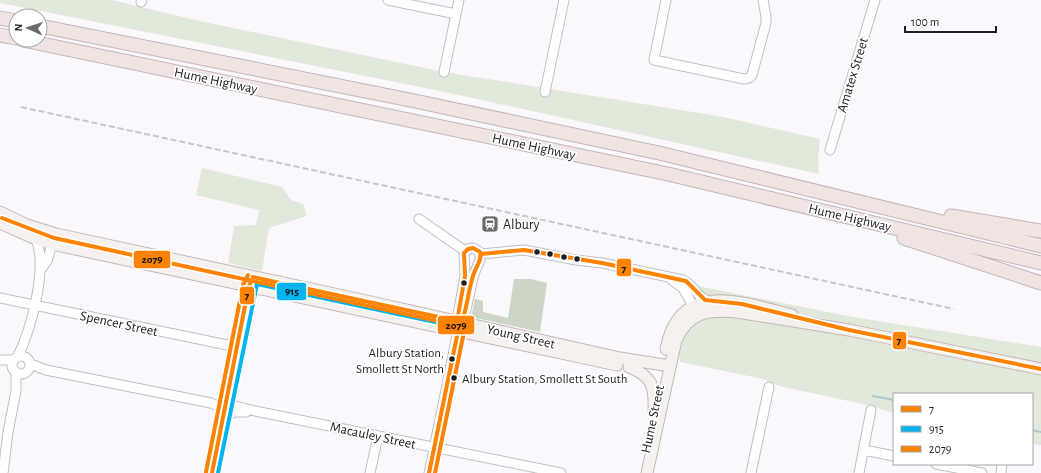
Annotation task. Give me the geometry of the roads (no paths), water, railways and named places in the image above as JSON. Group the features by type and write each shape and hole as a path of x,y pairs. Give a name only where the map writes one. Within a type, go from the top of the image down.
{"highway":[{"name":"Hume Highway","path":"48,28 426,103 660,153 790,186 1041,246"},
{"name":"Hume Highway","path":"48,45 708,183 1041,263"},
{"path":"708,183 875,228 1041,283"},
{"path":"790,186 818,189 916,210 1041,231"}],"main road":[{"name":"Young Street","path":"0,212 45,231 252,283"},
{"name":"Young Street","path":"0,222 36,240 52,244 459,325 666,369"},
{"path":"45,231 52,244"},
{"path":"216,473 252,283"},
{"path":"666,369 672,328 681,315 693,306 704,302 719,300 754,306 849,330 1041,369"},
{"path":"693,306 699,308 725,306 763,317"},
{"path":"666,369 679,332 687,323 700,314 718,310 849,330"},
{"name":"Young Street","path":"459,325 629,367 666,369"},
{"path":"629,367 643,374 652,385 654,410"},
{"name":"Hume Street","path":"640,473 654,410 666,369"},
{"name":"Hume Street","path":"648,473 666,369"},
{"path":"212,473 228,407"}],"street":[{"path":"388,0 456,14"},
{"path":"444,72 459,0"},
{"path":"544,92 564,0"},
{"path":"666,0 652,61 750,80 766,23 763,0"},
{"name":"Amatex Street","path":"830,150 875,0"},
{"path":"419,219 465,251"},
{"path":"3,473 8,432 42,268 40,250 36,240"},
{"path":"42,268 47,261 52,244"},
{"path":"429,473 459,325 465,276 465,262 463,256 465,251 470,248 475,248 481,254"},
{"path":"481,254 524,250 576,260 602,263 688,282 703,299 719,300"},
{"path":"459,325 481,254"},
{"path":"465,262 469,265 477,264"},
{"path":"668,277 683,288 693,306"},
{"name":"Spencer Street","path":"0,298 240,347"},
{"name":"Macauley Street","path":"0,361 561,473"},
{"path":"750,473 769,387"},
{"path":"859,473 871,410"},
{"path":"0,455 8,432"},
{"path":"370,473 378,436"},
{"path":"864,450 893,456"},
{"path":"941,465 982,473"}],"waterway":[{"path":"873,396 893,400"},
{"path":"1033,430 1041,432"}],"railway":[{"path":"21,107 954,309"}],"place":[{"name":"Albury","path":"490,224"},
{"name":"Albury Station, Smollett St North","path":"452,359"},
{"name":"Albury Station, Smollett St South","path":"454,378"}]}
